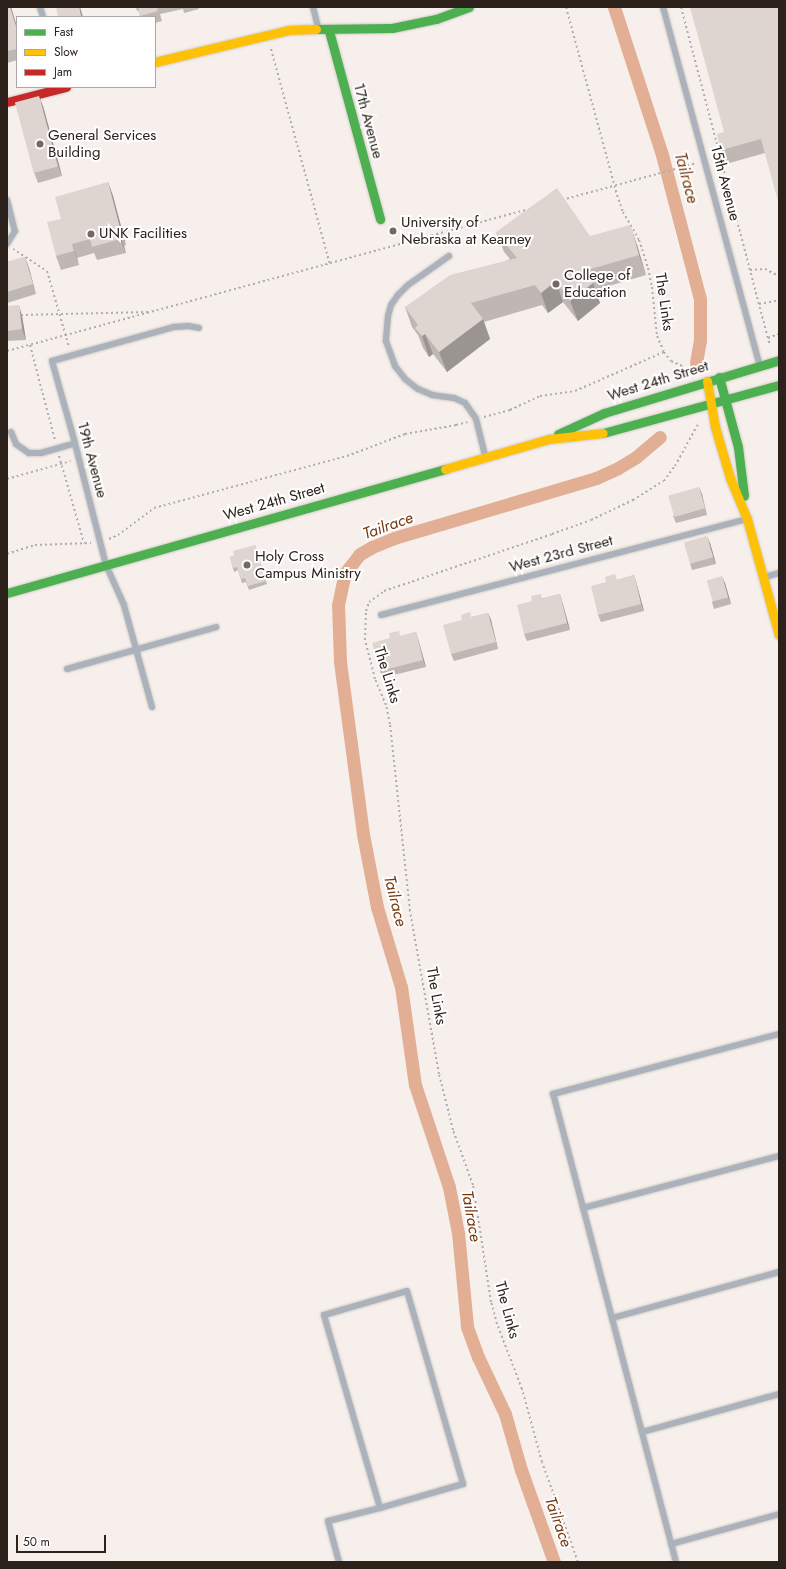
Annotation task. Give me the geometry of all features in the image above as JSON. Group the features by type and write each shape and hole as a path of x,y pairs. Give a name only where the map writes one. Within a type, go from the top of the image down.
{"main road":[{"path":"156,62 288,30 392,28 436,19 469,7"},
{"name":"17th Avenue","path":"329,30 380,219"},
{"path":"7,102 60,88"},
{"name":"West 24th Street","path":"549,439 604,413 688,386 779,360"},
{"path":"719,377 738,448 747,519"},
{"path":"706,381 715,427 726,466 747,519 779,635"},
{"name":"West 24th Street","path":"7,593 549,439 608,432 711,405 779,385"}],"lane":[{"path":"313,7 319,30"},
{"name":"15th Avenue","path":"663,7 760,365"},
{"path":"7,200 15,231 7,244"},
{"path":"449,256 408,285 398,294 391,305 388,316 386,341 395,366 405,379 418,389 432,395 454,398 465,403 476,419 486,456"},
{"path":"72,356 174,327 188,326 198,328"},
{"name":"19th Avenue","path":"72,356 52,361 106,565 121,597 152,706"},
{"path":"11,432 16,444 29,453 41,453 75,444"},
{"name":"West 23rd Street","path":"381,615 747,519"},
{"path":"763,577 779,573"},
{"path":"67,669 216,627"},
{"path":"676,1562 553,1094 779,1034"},
{"path":"583,1208 779,1156"},
{"path":"612,1318 779,1272"},
{"path":"340,1562 328,1521 380,1508 463,1484 407,1291 324,1315 380,1508"},
{"path":"642,1432 779,1394"},
{"path":"671,1544 779,1514"}],"path":[{"name":"The Links","path":"566,7 614,185 623,212 639,240 648,268 652,286 656,336 664,352 671,361 682,366 688,386"},
{"path":"681,7 772,352"},
{"path":"270,44 330,264"},
{"path":"560,200 685,166"},
{"path":"7,351 529,209"},
{"path":"7,244 47,271 72,356"},
{"path":"750,270 765,269 779,276"},
{"path":"759,304 779,300"},
{"path":"20,315 152,312"},
{"path":"768,338 779,334"},
{"path":"30,345 61,464 84,543"},
{"path":"7,554 35,545 100,543 118,535 154,508 347,456 405,434 456,425 510,410 540,396 575,391 664,352"},
{"name":"The Links","path":"578,1562 542,1462 522,1389 497,1324 491,1302 473,1185 452,1130 439,1074 410,911 390,724 386,705 375,679 365,640 366,611 369,602 384,591 591,520 633,500 664,481 675,466 698,427 699,421 695,409"},
{"path":"7,479 79,459"}],"building":[{"path":"7,7 10,7 16,27 16,49 7,51"},
{"path":"56,7 79,7 81,16 58,16"},
{"path":"138,7 157,7 158,11 140,16"},
{"path":"690,7 779,7 779,205 761,139 721,150 717,134 724,132"},
{"name":"General Services Building","path":"39,96 58,167 34,173 15,102"},
{"name":"UNK Facilities","path":"108,182 121,232 119,232 120,239 92,247 90,239 72,244 74,251 56,256 47,222 61,219 55,197"},
{"name":"College of Education","path":"557,188 590,236 630,225 639,255 584,271 593,283 570,301 556,281 541,293 535,285 471,303 483,319 439,352 425,334 422,336 415,328 418,325 405,307 450,275 517,258 496,232"},
{"path":"25,257 33,284 7,292 7,262"},
{"path":"19,305 22,329 7,331 7,306"},
{"path":"699,487 705,508 674,517 668,496"},
{"path":"707,536 713,557 690,564 684,543"},
{"name":"Holy Cross Campus Ministry","path":"255,545 266,581 248,586 245,578 241,579 237,567 233,568 230,557 234,556 233,551"},
{"path":"615,574 617,580 634,575 641,604 598,615 591,586 606,582 605,577"},
{"path":"722,576 728,597 713,602 707,580"},
{"path":"541,594 542,599 560,594 567,623 524,634 517,605 532,601 531,596"},
{"path":"470,612 471,617 488,613 496,642 451,654 443,625 462,620 461,615"},
{"path":"399,631 400,636 416,632 423,660 380,671 372,643 390,638 389,633"}],"waterway":[{"name":"Tailrace","path":"614,7 662,155 700,299 700,340 696,363"},
{"name":"Tailrace","path":"554,1562 521,1470 505,1414 478,1357 467,1326 458,1233 449,1187 415,1085 401,987 377,907 363,834 340,661 338,605 345,573 360,554 372,547 394,538 596,478 618,468 636,457 660,437"}],"traffic: fast":[{"path":"316,29 392,28 436,19 469,7"},
{"path":"329,31 380,219"},
{"path":"558,434 604,413 779,360"},
{"path":"719,377 738,447 744,496"},
{"path":"603,433 779,385"},
{"path":"7,593 445,469"}],"traffic: slow":[{"path":"156,62 288,30 316,29"},
{"path":"707,381 715,427 730,478 747,519 779,635"},
{"path":"445,469 549,439 603,433"}],"traffic: jam":[{"path":"7,102 62,88"}],"place":[{"name":"General Services Building","path":"40,144"},
{"name":"University of Nebraska at Kearney","path":"393,231"},
{"name":"UNK Facilities","path":"91,234"},
{"name":"College of Education","path":"556,284"},
{"name":"Holy Cross Campus Ministry","path":"247,565"}]}
